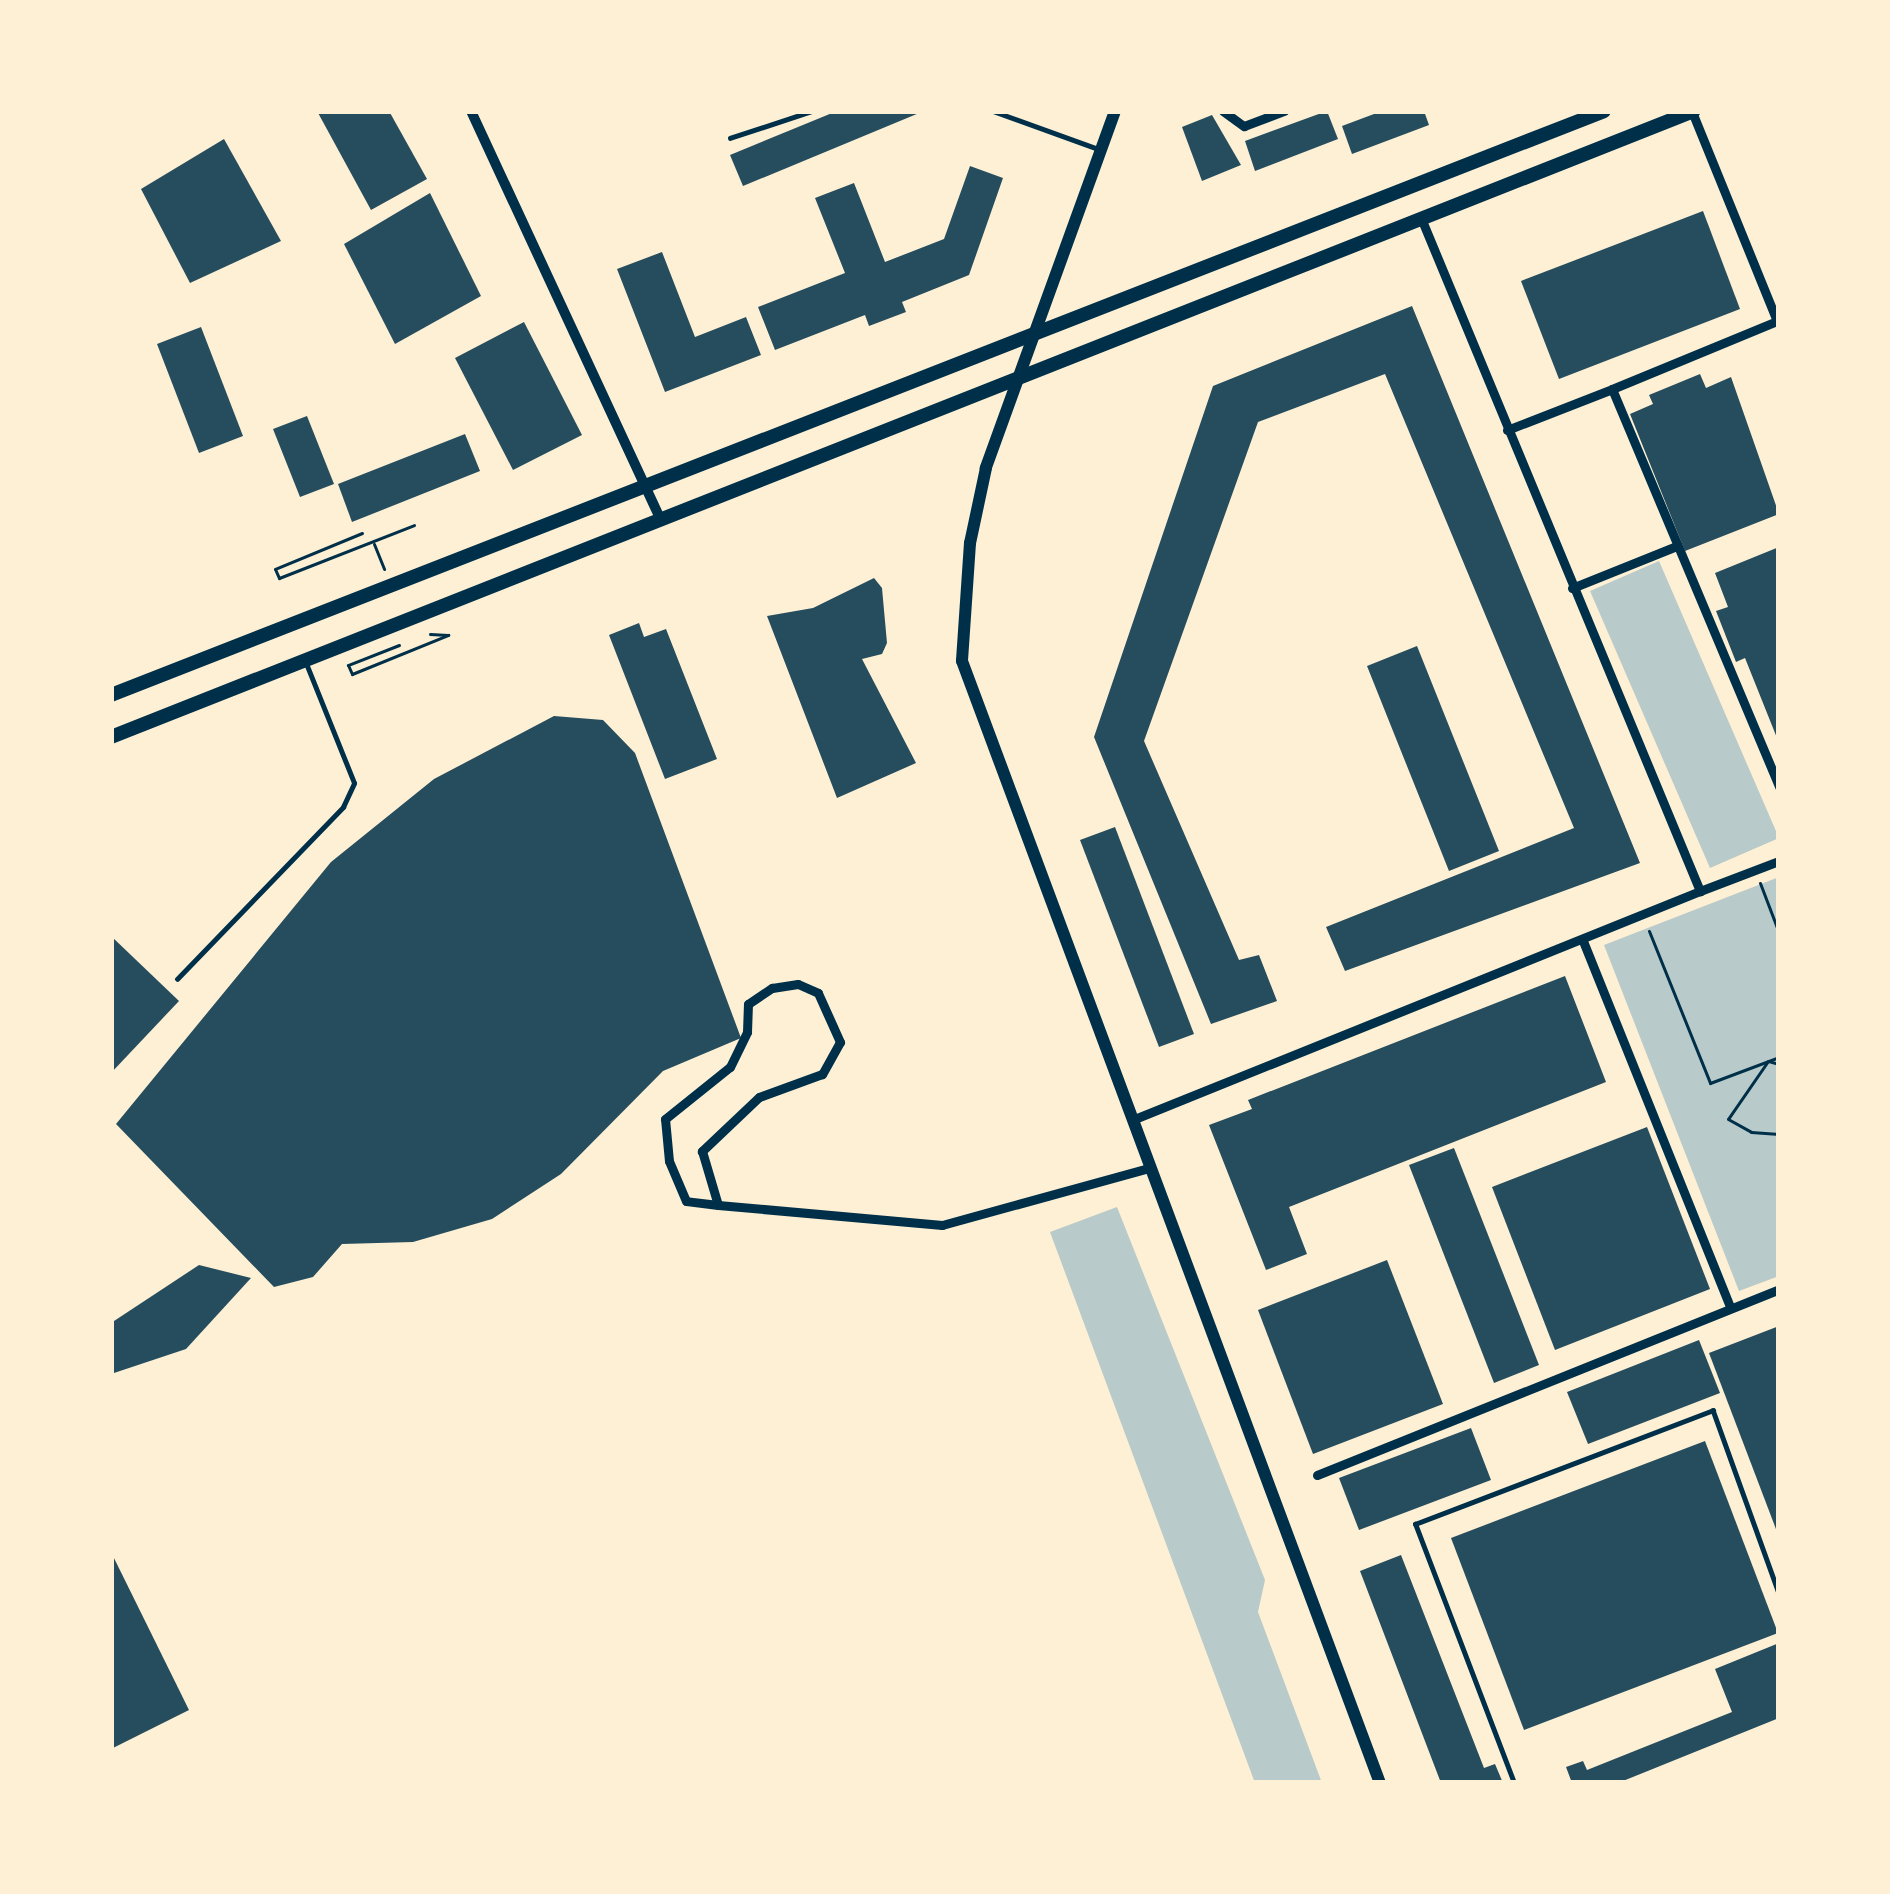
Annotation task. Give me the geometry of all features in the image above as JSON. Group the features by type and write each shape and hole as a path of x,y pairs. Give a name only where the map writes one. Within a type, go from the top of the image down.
{"main road":[{"path":"1115,111 1037,334 1015,378 970,543 962,661 1380,1783"},
{"path":"111,694 1604,111"},
{"path":"111,736 1693,111"}],"street":[{"path":"471,111 660,518"},
{"path":"1223,111 1244,126 1284,111"},
{"path":"1507,430 1777,321 1693,111"},
{"path":"1421,218 1700,891"},
{"path":"1612,389 1674,547 1779,787"},
{"path":"1572,588 1674,547"},
{"path":"1130,1120 1779,861"},
{"path":"1582,941 1730,1306"},
{"path":"718,1205 702,1151 759,1097 823,1074 840,1042 818,994 798,984 772,988 748,1004 747,1032 730,1067 664,1119 669,1161 686,1201 718,1205 942,1225 1149,1168"},
{"path":"1317,1475 1779,1288"}],"lane":[{"path":"730,138 812,111"},
{"path":"992,111 1101,150"},
{"path":"177,979 343,807 354,783 305,659"},
{"path":"1514,1783 1415,1524 1713,1410 1779,1593"}],"path":[{"path":"362,533 274,569 279,578 414,525"},
{"path":"399,645 348,665 352,674 448,635 430,634"},
{"path":"1755,871 1779,933"},
{"path":"1643,916 1710,1083 1779,1060"},
{"path":"1768,1061 1728,1119 1750,1132 1779,1134"}],"shaded area":[{"path":"1659,561 1779,838 1710,868 1590,591"},
{"path":"1779,877 1779,1276 1739,1291 1604,945"},
{"path":"1117,1207 1265,1580 1258,1612 1322,1783 1255,1783 1050,1232"}],"building":[{"path":"317,111 389,111 427,179 371,210"},
{"path":"837,111 924,111 743,186 730,155"},
{"path":"1327,111 1338,139 1255,171 1245,141"},
{"path":"1382,111 1424,111 1429,125 1352,154 1342,126"},
{"path":"1212,115 1241,165 1202,181 1182,127"},
{"path":"224,139 281,241 190,283 141,189"},
{"path":"970,166 1003,178 969,275 902,302 906,312 869,326 865,315 775,350 758,307 845,273 815,198 854,183 885,262 944,239"},
{"path":"430,193 481,296 395,344 344,244"},
{"path":"1703,211 1740,309 1559,379 1521,281"},
{"path":"662,252 695,337 746,317 761,355 665,392 617,269"},
{"path":"1412,306 1640,863 1345,971 1326,927 1574,828 1385,374 1258,422 1144,741 1239,960 1259,955 1277,1001 1211,1024 1094,737 1213,386"},
{"path":"524,322 582,435 513,470 455,358"},
{"path":"201,327 243,436 199,453 157,344"},
{"path":"1700,374 1706,388 1731,377 1779,514 1685,551 1630,414 1653,404 1649,395"},
{"path":"307,416 334,484 300,497 273,429"},
{"path":"465,434 480,471 352,522 338,484"},
{"path":"1779,547 1779,743 1745,658 1736,662 1716,611 1728,607 1715,573"},
{"path":"874,578 882,588 887,643 882,654 862,659 916,763 837,798 767,616 813,608"},
{"path":"639,623 644,637 666,629 717,759 665,779 609,635"},
{"path":"1417,646 1499,851 1449,871 1367,666"},
{"path":"554,716 603,720 635,753 741,1038 663,1071 561,1174 492,1219 413,1242 342,1244 313,1277 274,1287 116,1124 331,862 434,779"},
{"path":"1115,827 1194,1034 1159,1047 1080,840"},
{"path":"111,936 179,1001 111,1073"},
{"path":"1565,976 1606,1082 1289,1207 1307,1254 1266,1270 1209,1125 1252,1109 1248,1100"},
{"path":"1647,1127 1710,1289 1555,1350 1492,1187"},
{"path":"1454,1148 1539,1365 1494,1383 1409,1165"},
{"path":"1387,1260 1443,1404 1313,1454 1258,1310"},
{"path":"199,1265 251,1278 186,1349 111,1374 111,1323"},
{"path":"1779,1326 1779,1537 1709,1353"},
{"path":"1699,1340 1720,1393 1588,1444 1567,1392"},
{"path":"1471,1428 1491,1480 1359,1530 1339,1478"},
{"path":"1705,1441 1778,1633 1524,1730 1451,1538"},
{"path":"111,1552 189,1710 111,1749"},
{"path":"1401,1555 1484,1768 1495,1764 1503,1783 1441,1783 1360,1571"},
{"path":"1779,1643 1779,1718 1618,1783 1572,1783 1566,1767 1583,1761 1587,1770 1732,1712 1715,1669"}]}
